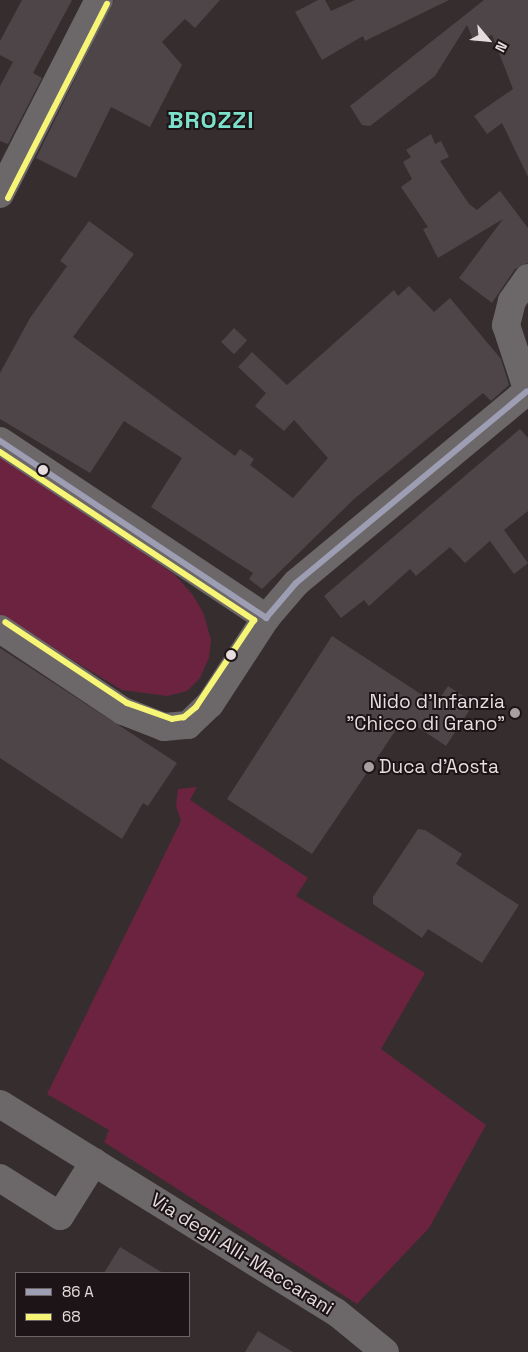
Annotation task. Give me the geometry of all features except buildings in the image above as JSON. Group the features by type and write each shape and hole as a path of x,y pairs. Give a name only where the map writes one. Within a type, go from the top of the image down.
{"street":[{"path":"0,194 99,0"},
{"path":"0,629 123,711 171,728 188,726 203,713 266,618 296,583 528,392 506,325 512,301 528,278"},
{"path":"0,441 266,618"},
{"name":"Via degli Alli-Maccarani","path":"2,1111 94,1162 336,1312 385,1352"},
{"path":"0,1178 60,1216 94,1162"}],"shaded area":[{"path":"0,453 175,575 192,594 203,612 211,640 209,658 200,678 187,691 167,696 122,690 0,616"},
{"path":"197,787 190,800 308,878 296,896 425,973 381,1049 486,1125 429,1228 357,1304 104,1142 109,1130 47,1094 181,821 176,806 178,789"}],"transit line":[{"name":"68","path":"8,198 107,4"},
{"path":"266,618 296,583 527,391"},
{"path":"0,441 266,618"},
{"name":"68","path":"0,452 254,620 196,707 184,717 172,719 127,703 5,622"}],"place":[{"name":"Nido d'Infanzia \"Chicco di Grano\"","path":"515,713"},
{"name":"Duca d’Aosta","path":"369,767"}],"district":[{"name":"BROZZI","path":"211,120"}]}
